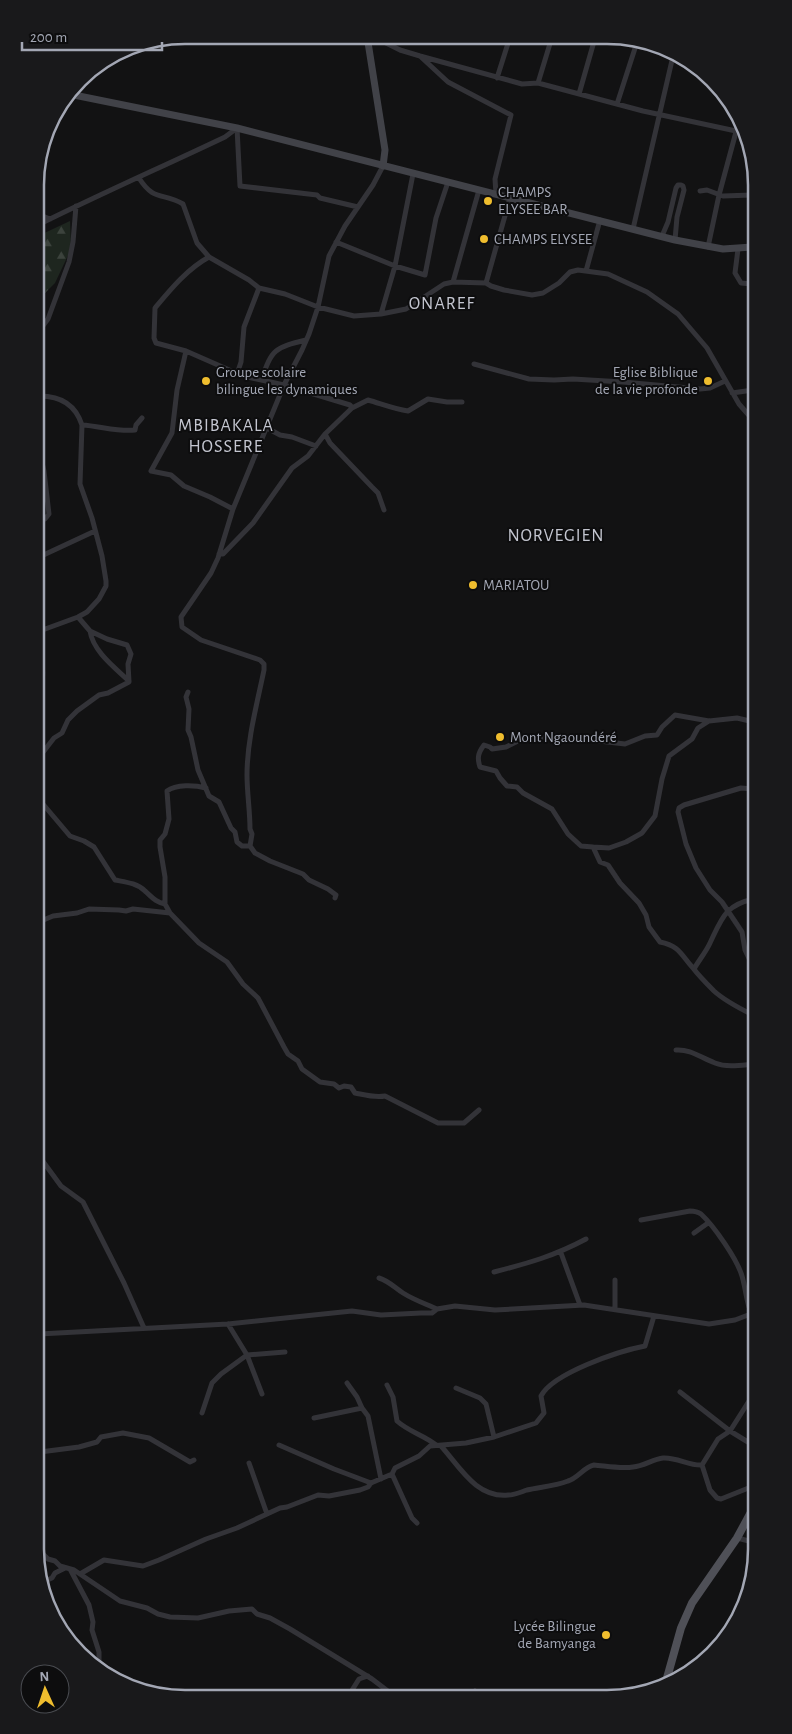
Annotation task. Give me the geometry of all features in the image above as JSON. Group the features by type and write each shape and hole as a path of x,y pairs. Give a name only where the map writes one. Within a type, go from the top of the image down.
{"main road":[{"path":"668,1677 681,1628 692,1603 737,1538 748,1518"}],"street":[{"path":"335,898 336,895 328,889 309,880 303,874 254,853 250,846 252,834 250,830 248,761 252,727 264,664 260,660 201,640 182,627 181,617 211,572 219,554 233,509 284,385 308,337 318,307 329,256 383,166 385,150 367,44"},
{"path":"388,44 400,50 497,78 522,84 538,83 660,115 736,131 708,245"},
{"path":"497,78 508,44"},
{"path":"538,83 550,44"},
{"path":"579,94 593,44"},
{"path":"617,104 636,46"},
{"path":"420,56 448,82 511,115 495,179 496,194"},
{"path":"633,229 672,59"},
{"path":"76,95 237,128 675,240 738,249 748,248"},
{"path":"44,222 225,137 237,128"},
{"path":"237,128 240,186 317,195 320,198 358,207"},
{"path":"381,314 395,266 413,174"},
{"path":"139,178 146,190 151,194 183,204 196,240 208,258 249,280 259,288 285,294 318,307 354,316 381,314 406,309 440,285 453,282 486,283 497,288 532,295 543,293 559,283 570,272 578,270 608,274 647,292 678,314 707,348 732,393 748,416"},
{"path":"336,242 395,266 421,275 426,274 436,218 448,182"},
{"path":"662,236 668,222 676,188 678,185 681,185 684,190 676,224 675,240"},
{"path":"453,282 479,190"},
{"path":"700,191 707,190 719,195 748,195"},
{"path":"486,283 510,198"},
{"path":"44,324 48,319 72,252 76,206"},
{"path":"44,216 50,219"},
{"path":"586,271 600,220"},
{"path":"668,222 676,224"},
{"path":"738,249 735,273 741,283 748,284"},
{"path":"200,262 202,250"},
{"path":"208,258 200,262 158,303 153,313 154,341 186,351 237,374 284,385 350,405 352,408"},
{"path":"237,374 241,362 244,327 259,288"},
{"path":"262,380 267,363 275,352 286,344 308,337"},
{"path":"186,351 177,390 172,433 152,471 171,476 184,486 233,509"},
{"path":"474,364 529,379 575,379 647,383 684,389 710,388 725,381"},
{"path":"732,393 748,391"},
{"path":"44,396 55,397 68,403 77,412 82,425 80,484 102,556 106,581 106,586 99,599 87,612 78,618 44,630"},
{"path":"219,554 223,554 228,550 236,539 253,523 292,468 352,408 368,400 408,412 428,400 462,402"},
{"path":"82,425 99,426 123,432 135,430 136,425 142,418"},
{"path":"267,428 280,435 292,437 316,446"},
{"path":"326,434 330,443 353,465 378,494 384,510"},
{"path":"44,471 48,514 44,519"},
{"path":"44,555 95,531"},
{"path":"78,618 90,631 127,645 132,654 128,664 129,682"},
{"path":"90,631 91,640 129,682"},
{"path":"44,751 54,738 62,733 68,720 77,711 99,695 129,682"},
{"path":"188,692 186,697 189,709 188,730 192,737 198,770 209,796 219,802 231,828 235,832 238,842 242,846 250,846"},
{"path":"708,720 698,728 692,739 669,756 662,779 660,798 655,816 642,833 626,842 609,848 581,846 568,834 552,809 523,793 517,787 507,786 496,770 480,767 478,760 479,752 484,746 490,746 492,749 506,747 520,740 556,736 625,744 645,736 657,735 674,715 708,720 737,718 748,721"},
{"path":"206,788 180,786 167,791 169,819 165,834 160,840 165,877 165,904 170,914 199,943 227,962 243,984 258,998 269,1022 288,1054 298,1062 302,1069 320,1082 334,1084 339,1088 351,1086 355,1093 366,1096 378,1098 385,1096 438,1124 464,1123 479,1110"},
{"path":"748,789 741,788 684,805 678,812 686,844 698,872 742,932 748,956"},
{"path":"44,804 70,836 94,847 115,880 135,885 157,902 165,904"},
{"path":"594,847 600,862 608,865 620,883 639,903 646,915 649,927 660,942 674,947 686,957 694,969 720,996 748,1013"},
{"path":"694,969 709,945 718,923 728,911 748,900"},
{"path":"44,920 53,916 77,913 89,909 126,911 133,909 170,914"},
{"path":"676,1050 685,1050 716,1064 748,1065"},
{"path":"44,1163 60,1186 83,1202 124,1282 144,1328"},
{"path":"641,1220 695,1211 701,1214 716,1231 731,1254 742,1275 748,1302"},
{"path":"694,1233 708,1223"},
{"path":"494,1272 561,1253 586,1240"},
{"path":"561,1253 580,1305"},
{"path":"379,1278 417,1300 438,1309"},
{"path":"615,1280 615,1309"},
{"path":"44,1334 228,1324 352,1311 381,1315 427,1313 455,1306 495,1310 580,1305 709,1324 735,1320 748,1315"},
{"path":"80,1574 104,1560 143,1566 237,1528 280,1508 288,1508 318,1496 329,1496 368,1487 371,1483 392,1474 395,1468 419,1456 430,1446 466,1443 494,1437 536,1423 544,1412 541,1396 544,1390 590,1363 644,1346 654,1316"},
{"path":"228,1324 247,1355 262,1394"},
{"path":"202,1413 212,1384 221,1374 247,1355 285,1352"},
{"path":"347,1383 368,1416 381,1480"},
{"path":"387,1385 393,1397 396,1421 406,1430 418,1434 439,1446 472,1483 483,1491 496,1495 509,1496 567,1482 576,1478 589,1466 594,1465 632,1468 652,1460 664,1458 679,1459 691,1464 702,1465"},
{"path":"456,1388 480,1398 486,1404 494,1437"},
{"path":"680,1392 730,1432 748,1442"},
{"path":"748,1403 730,1432 718,1439 702,1465 710,1490 717,1498 721,1499 748,1487"},
{"path":"314,1418 362,1408"},
{"path":"44,1451 79,1447 97,1442 101,1437 123,1433 149,1438 190,1462 194,1460"},
{"path":"279,1445 371,1483"},
{"path":"250,1463 267,1514"},
{"path":"392,1474 412,1518 417,1523"},
{"path":"737,1538 748,1541"},
{"path":"44,1555 60,1566 80,1574 120,1601 147,1608 158,1614 170,1617 198,1618 229,1611 252,1609 257,1614 270,1618 290,1629 368,1676 386,1690"},
{"path":"48,1580 52,1578 55,1573 67,1568"},
{"path":"67,1568 89,1605 93,1622 92,1630 99,1652 99,1661"},
{"path":"352,1690 359,1679 368,1676"}],"green space":[{"path":"70,221 71,249 55,283 44,294 44,233"}],"place":[{"name":"CHAMPS ELYSEE BAR","path":"488,201"},
{"name":"CHAMPS ELYSEE","path":"484,239"},
{"name":"Groupe scolaire bilingue les dynamiques","path":"206,381"},
{"name":"Eglise Biblique de la vie profonde","path":"708,381"},
{"name":"MARIATOU","path":"473,585"},
{"name":"Mont Ngaoundéré","path":"500,737"},
{"name":"Lycée Bilingue de Bamyanga","path":"606,1635"}],"district":[{"name":"ONAREF","path":"442,303"},
{"name":"MBIBAKALA HOSSERE","path":"226,435"},
{"name":"NORVEGIEN","path":"556,535"}]}
